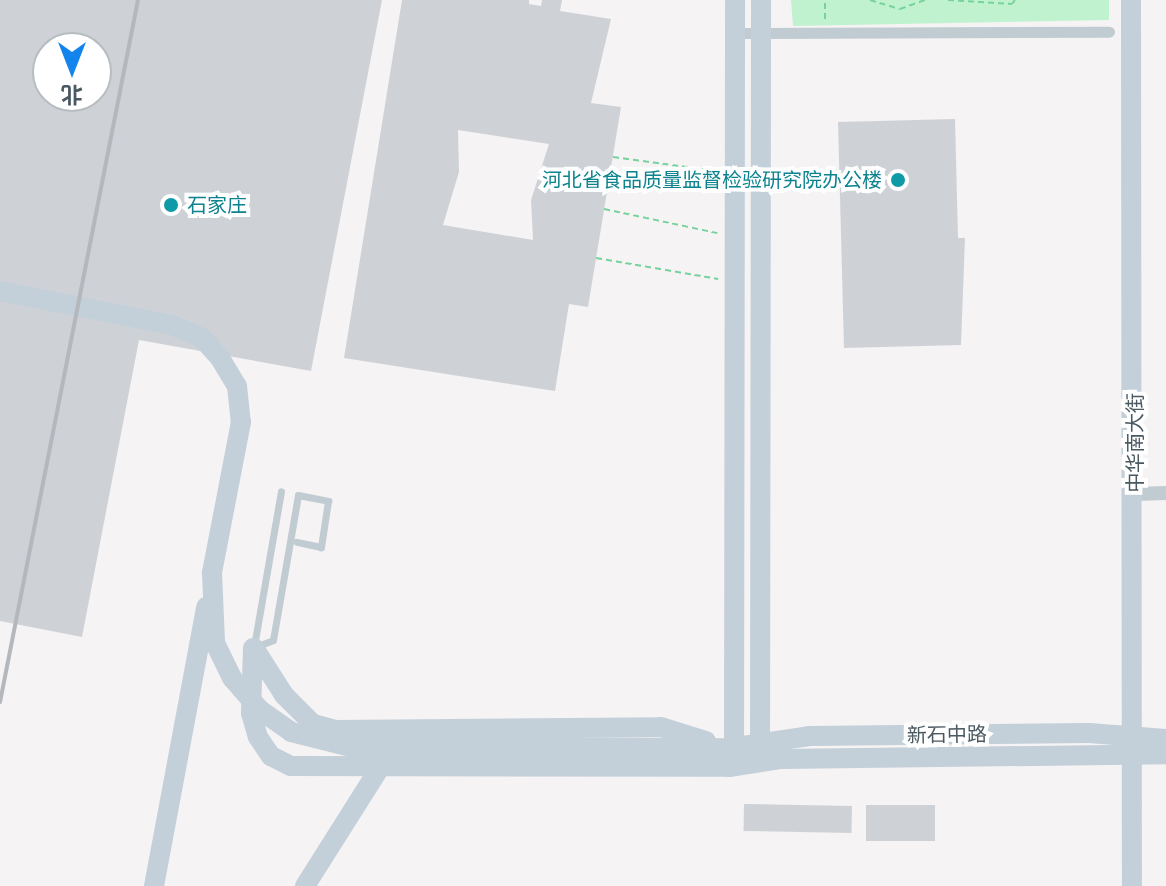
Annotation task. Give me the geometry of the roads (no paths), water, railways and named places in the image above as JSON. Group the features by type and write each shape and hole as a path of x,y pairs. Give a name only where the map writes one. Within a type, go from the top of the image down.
{"main road":[{"path":"732,754 737,579 731,282 737,174 735,0"},
{"path":"253,648 251,713 271,756 291,766 760,753 761,0"},
{"name":"中华南大街","path":"1131,0 1150,493"},
{"name":"中华南大街","path":"1145,0 1150,493 1146,886"},
{"path":"0,291 172,325 202,338 220,358 237,386 241,422 154,886"},
{"path":"212,573 215,643 232,678 260,710 291,732 319,743 732,754"},
{"path":"253,648 284,695 313,724 399,730 661,727 732,754"},
{"path":"305,886 383,765 399,730"},
{"name":"新石中路","path":"760,753 809,736 1149,746"},
{"name":"中华南大街","path":"1132,886 1149,746"},
{"name":"新石中路","path":"760,753 781,759 1149,746"}],"street":[{"path":"737,33 1109,32"}],"lane":[{"path":"253,648 281,491"},
{"path":"253,648 273,640 298,495 328,501 321,547 297,542"}],"railway":[{"path":"0,702 138,0"}],"place":[{"name":"河北省食品质量监督检验研究院办公楼","path":"898,180"},
{"name":"石家庄","path":"171,205"}]}
